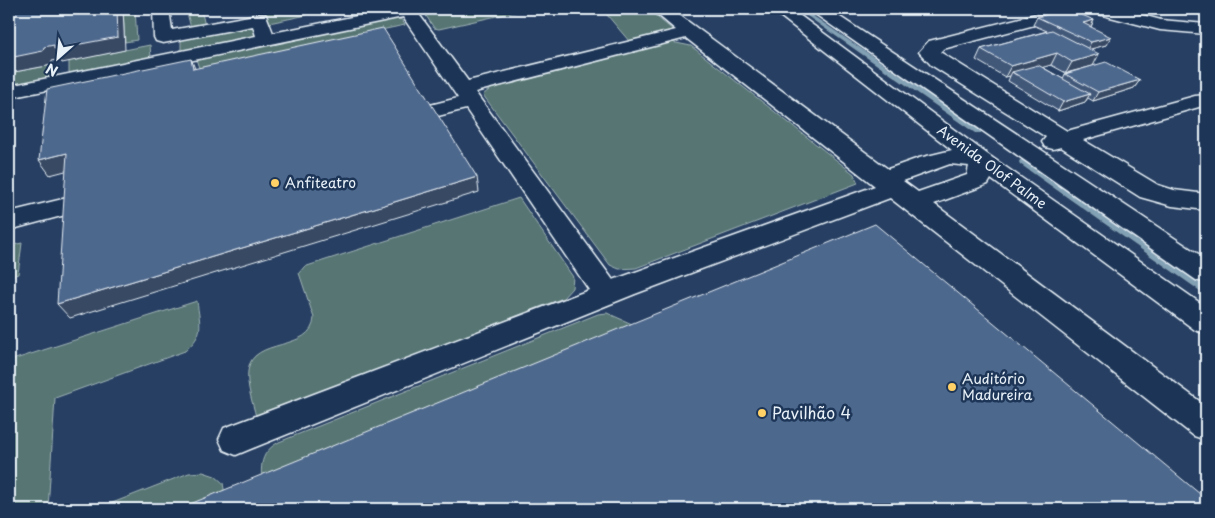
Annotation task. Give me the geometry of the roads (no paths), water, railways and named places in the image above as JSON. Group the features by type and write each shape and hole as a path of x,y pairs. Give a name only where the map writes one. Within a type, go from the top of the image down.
{"street":[{"path":"161,9 165,60"},
{"path":"660,9 1206,425"},
{"name":"Avenida Olof Palme","path":"780,9 981,160 1206,322"},
{"path":"817,9 1206,273"},
{"path":"1101,9 1160,25 1206,29"},
{"path":"9,92 411,10 467,95 607,294"},
{"path":"163,38 260,19 266,40"},
{"path":"1036,19 936,45 930,52 938,61 1149,191 1172,198 1206,202"},
{"path":"430,112 467,95 689,32"},
{"path":"898,189 927,163 950,157 981,160 1202,100"},
{"path":"236,439 607,294 898,189 978,179 981,160"},
{"path":"9,221 76,204"}],"waterway":[{"path":"800,9 978,131"},
{"path":"1023,162 1206,291"}],"place":[{"name":"Anfiteatro","path":"275,183"},
{"name":"Auditório Madureira","path":"952,387"},
{"name":"Pavilhão 4","path":"762,413"}]}
